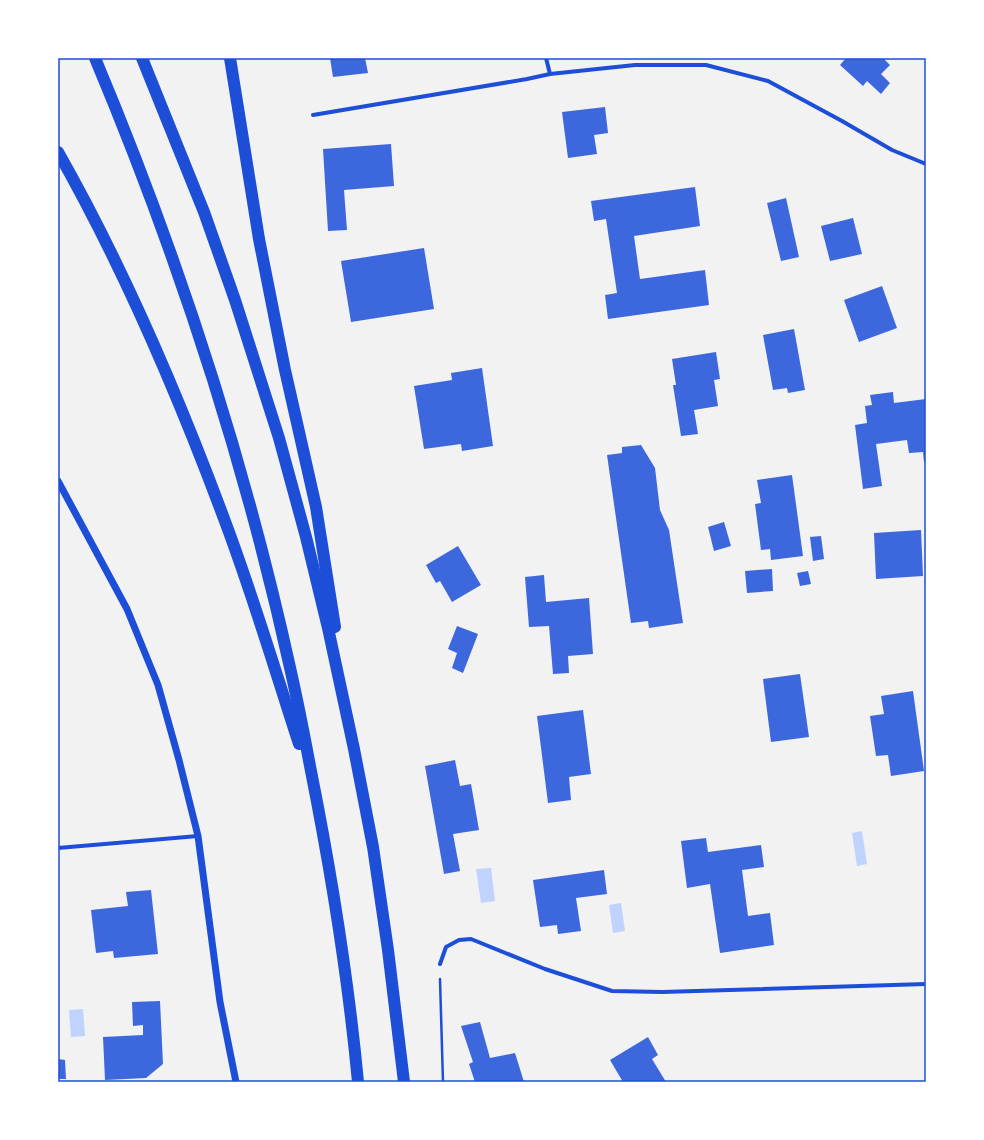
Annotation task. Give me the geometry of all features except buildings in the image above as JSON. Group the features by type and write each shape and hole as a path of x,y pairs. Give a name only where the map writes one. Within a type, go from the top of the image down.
{"highway":[{"path":"95,58 147,190 186,300 225,422 259,540 292,672 335,900 352,1017 358,1082"},
{"path":"142,58 204,212 235,300 279,438 306,537 328,628 354,749"},
{"path":"230,58 259,239 285,370 316,507 354,749 372,847 387,943 404,1082"},
{"path":"58,152 103,235 138,309 170,382 227,524 316,798"}],"street":[{"path":"546,58 550,74"},
{"path":"313,114 550,74 635,65 706,65 768,81 892,150 926,164"},
{"path":"58,481 127,609 158,685 198,836 220,1002 236,1082"},
{"path":"58,848 198,836"},
{"path":"440,964 446,947 459,940 471,939 545,969 612,991 662,992 926,984"}],"path":[{"path":"440,964 443,1082"}],"water":[{"path":"862,831 867,864 857,866 852,833"},
{"path":"491,868 495,901 481,903 476,869"},
{"path":"621,903 625,931 613,933 609,905"},
{"path":"83,1009 85,1036 71,1037 69,1010"}]}
